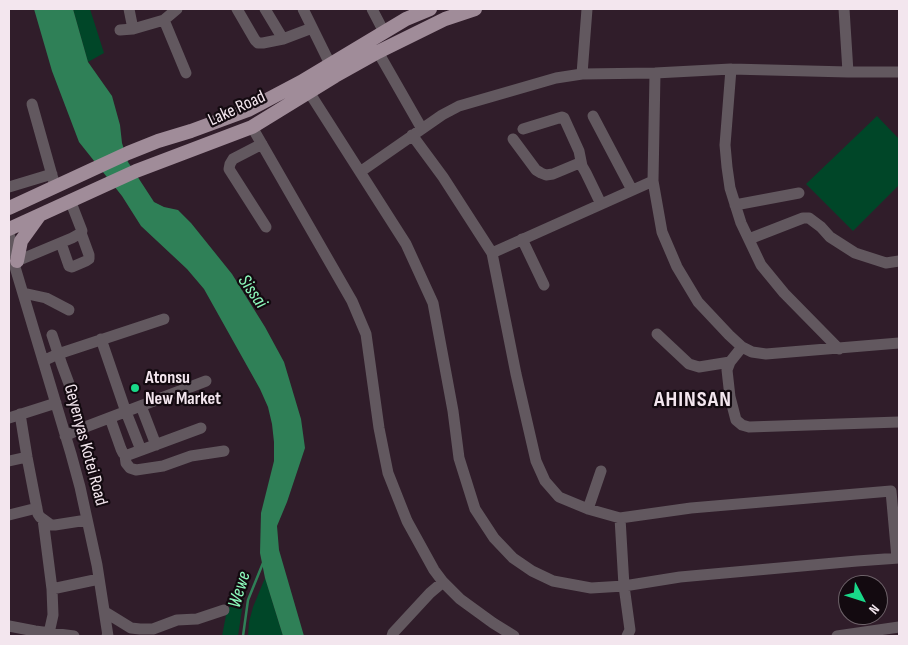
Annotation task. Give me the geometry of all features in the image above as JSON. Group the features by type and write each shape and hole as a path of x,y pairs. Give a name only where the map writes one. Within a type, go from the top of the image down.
{"main road":[{"name":"Lake Road","path":"9,229 136,171 252,127 309,92 384,32 406,19 430,9"},
{"name":"Lake Road","path":"9,208 54,180 94,169 158,141 248,110 302,82 378,52 444,19 475,9"},
{"path":"12,262 21,241 40,215"}],"street":[{"path":"129,9 134,29"},
{"path":"120,30 134,29 164,20 177,9"},
{"path":"237,9 258,43 283,39 312,28"},
{"path":"266,9 283,39"},
{"path":"303,9 333,71"},
{"path":"372,9 384,32"},
{"path":"582,74 587,9"},
{"path":"844,9 848,72"},
{"path":"164,20 186,73"},
{"path":"309,92 406,244 433,304 453,411 459,458 475,509 494,538 513,558 532,572 553,581 591,588 624,586 680,577 898,558 895,489 691,508 620,518 588,509 560,498 545,481 536,462 516,374 492,252 443,177 417,132 378,52"},
{"path":"732,69 725,145 726,167 730,188 741,223 761,265 784,293 839,349"},
{"path":"360,172 442,115 459,106 556,78 582,74 732,69 899,72"},
{"path":"655,73 653,181 662,232 677,267 698,302 729,336 742,347 752,352 766,354 899,343"},
{"path":"9,187 54,180 32,104"},
{"path":"593,116 632,190"},
{"path":"523,129 564,118 579,151 582,166 601,204"},
{"path":"252,127 352,301 366,334 379,428 388,473 407,521 442,582 467,604 514,636"},
{"path":"513,139 536,170 546,175 577,164 582,166"},
{"path":"262,144 234,159 229,169 266,227"},
{"path":"492,252 653,181"},
{"path":"735,204 800,193"},
{"path":"61,243 69,266 72,267 89,259 82,231 70,200"},
{"path":"749,239 803,218 809,218 830,237 855,252 886,263 899,261"},
{"path":"12,262 82,233"},
{"name":"Geyenyas Kotei Road","path":"9,234 12,262 71,454 100,579 107,636"},
{"path":"522,239 544,285"},
{"path":"23,293 46,298 68,310"},
{"path":"42,361 164,319"},
{"path":"657,334 689,364 699,368 730,362"},
{"path":"52,335 71,389 80,429"},
{"path":"102,339 126,412 141,450"},
{"path":"742,347 730,362 727,370 730,396 736,420 742,425 749,427 899,422"},
{"path":"65,436 206,381"},
{"path":"56,404 14,416 27,457 38,514 51,525 87,520"},
{"path":"141,406 156,445"},
{"path":"110,418 121,449 126,455 126,463 130,468 136,470 163,466 191,456 224,451"},
{"path":"126,455 201,428"},
{"path":"9,461 27,457"},
{"path":"588,509 601,471"},
{"path":"9,514 37,508"},
{"path":"620,518 624,586 631,634"},
{"path":"43,520 52,588 52,615 49,633"},
{"path":"52,588 100,579"},
{"path":"392,636 442,582"},
{"path":"104,612 131,628 153,629 177,620 197,619 224,610"},
{"path":"9,626 74,636"},
{"path":"838,636 899,627"}],"shaded area":[{"path":"34,9 73,9 88,62 112,96 128,162 154,202 164,207 178,210 191,223 232,274 284,362 301,419 305,448 277,526 279,550 304,636 283,636 265,578 260,553 261,513 274,461 272,424 268,407 260,389 204,289 187,269 141,226 122,196 79,142 52,71"},
{"path":"73,9 90,9 104,53 88,62"},
{"path":"877,116 899,139 899,185 853,231 806,184"},
{"path":"265,578 283,636 248,636 253,607"},
{"path":"244,596 238,636 222,636 227,610 235,600"}],"waterway":[{"name":"Wewe","path":"243,636 248,600 263,563"}],"place":[{"name":"Atonsu New Market","path":"135,388"}],"district":[{"name":"AHINSAN","path":"693,400"}],"water label":[{"name":"Sissai","path":"252,292"}]}
